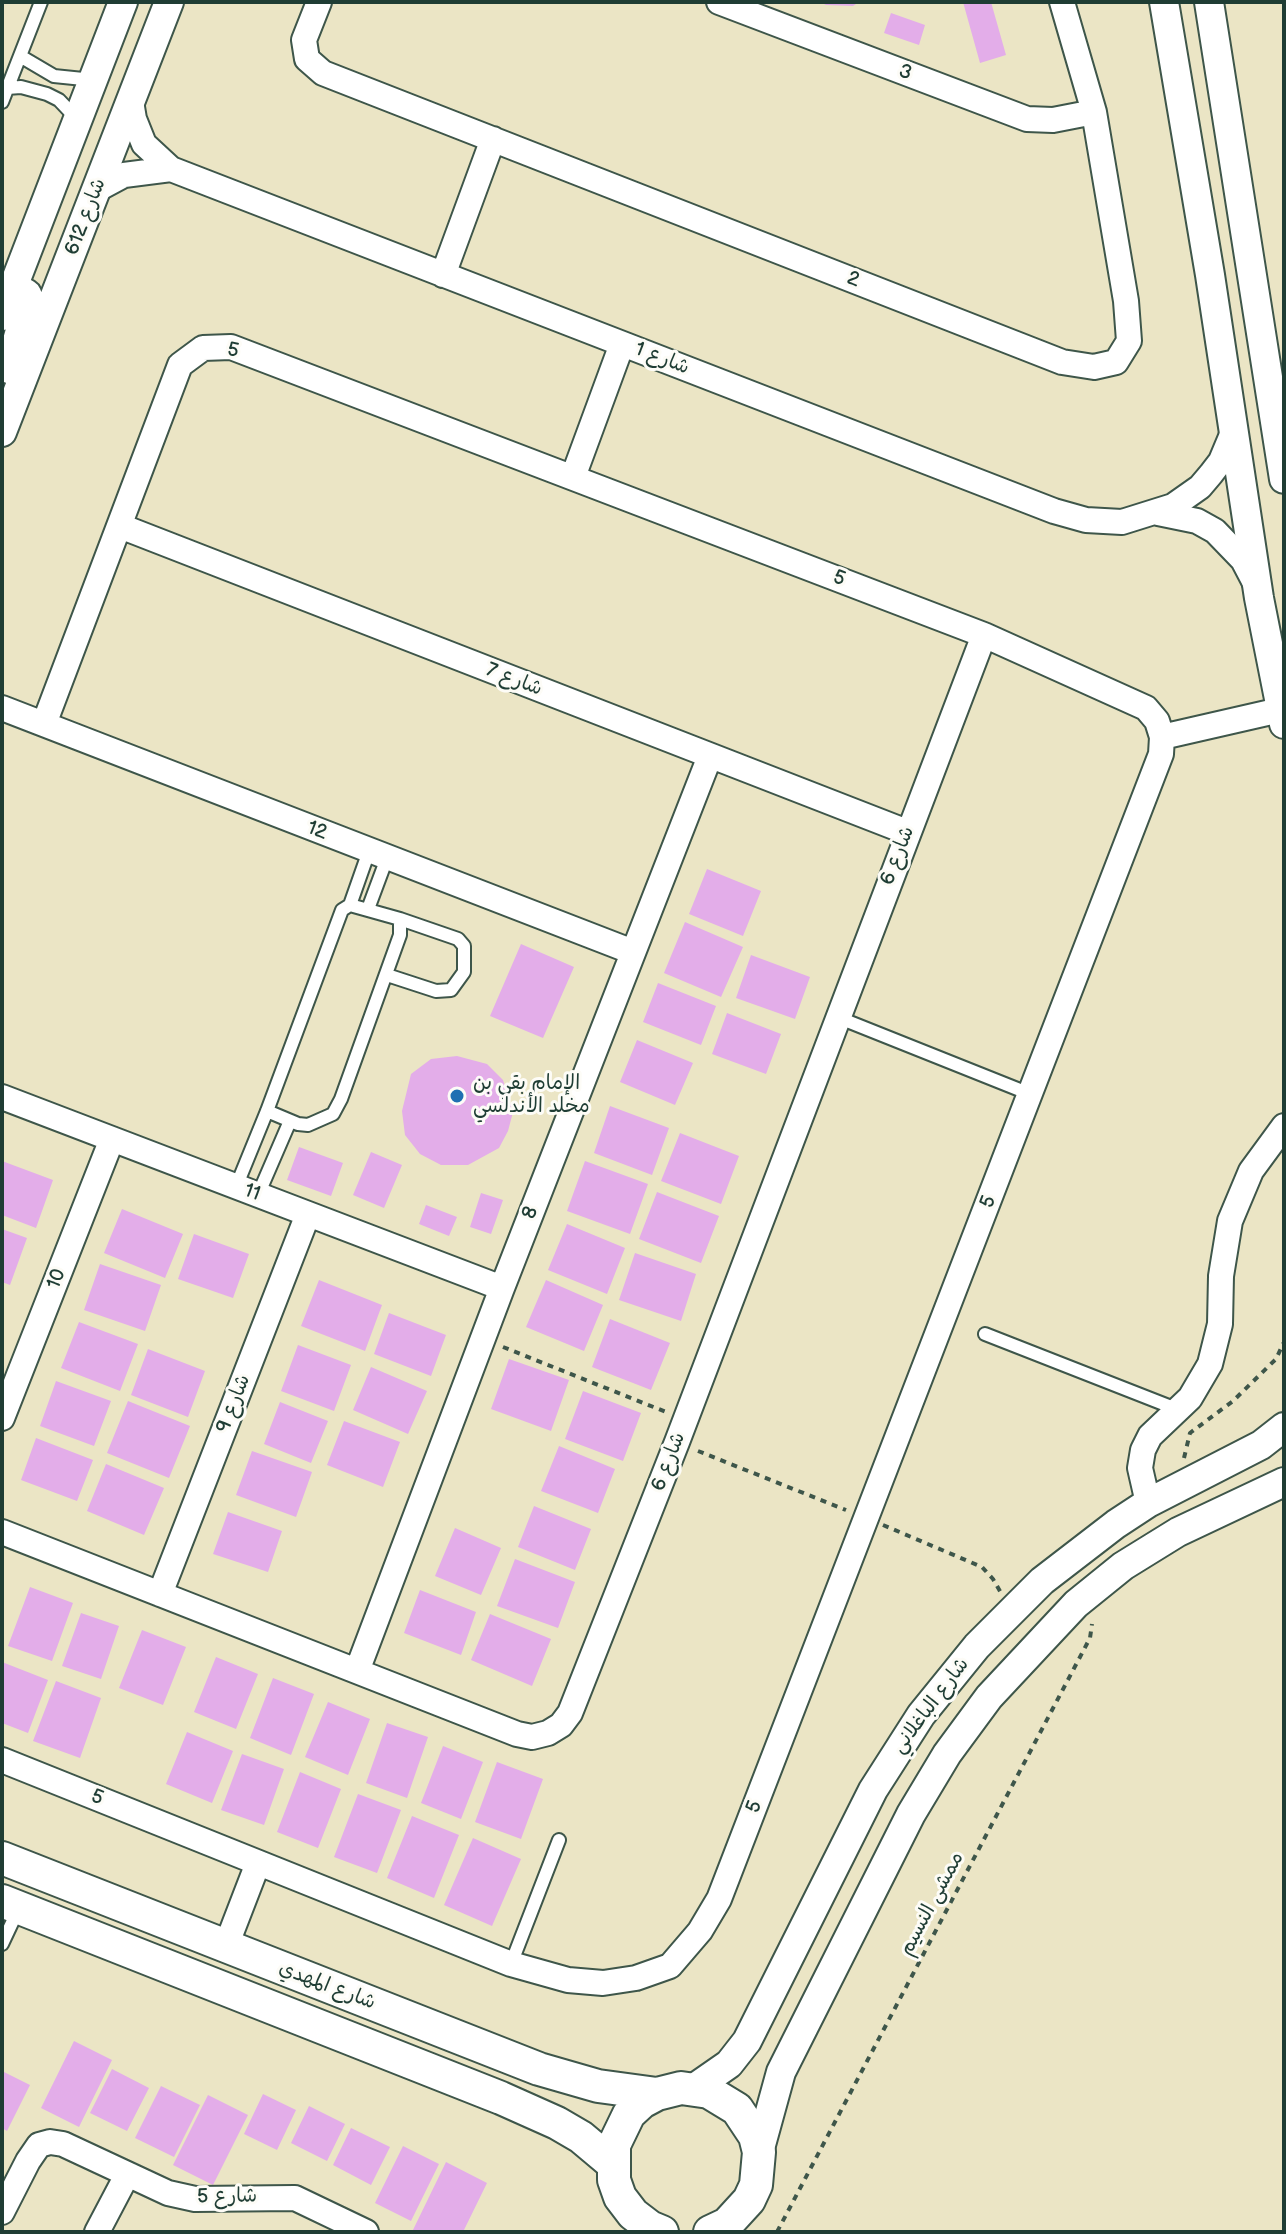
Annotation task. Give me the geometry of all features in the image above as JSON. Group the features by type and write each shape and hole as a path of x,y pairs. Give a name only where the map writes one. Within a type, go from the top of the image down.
{"main road":[{"name":"شارع المهدي","path":"2,1858 539,2069 598,2086 657,2094 693,2089"},
{"name":"شارع المهدي","path":"11,1904 535,2112 581,2137 612,2163"},
{"path":"693,2089 724,2099 737,2109 755,2136 759,2152 756,2185 749,2200 727,2224 711,2232"},
{"path":"657,2094 629,2114 614,2145 612,2163 620,2197 633,2214 662,2232"},
{"path":"620,2197 620,2232"}],"street":[{"path":"6,305 123,2"},
{"name":"شارع 612","path":"2,432 169,2"},
{"name":"2","path":"319,2 304,40 307,59 323,73 1062,362 1094,367 1116,362 1129,341 1126,301 1094,112 1062,2"},
{"name":"3","path":"719,2 1027,119 1053,120 1094,112"},
{"path":"1162,737 1282,717 1259,598 1164,2"},
{"path":"1209,2 1284,479"},
{"name":"شارع 1","path":"131,101 144,144 171,169 1054,511 1086,520 1122,522 1158,513 1200,487 1221,461 1234,430"},
{"path":"443,275 493,139"},
{"name":"شارع 1","path":"96,190 124,175 171,169"},
{"path":"2,405 29,299 22,291 6,305"},
{"path":"573,477 622,344"},
{"name":"5","path":"2,1760 511,1964 568,1980 603,1983 636,1978 670,1966 700,1931 725,1884 1161,754 1162,737 1157,721 1146,708 984,635 231,347 203,348 180,365 120,526"},
{"name":"شارع 1","path":"1158,513 1188,518 1215,531 1243,560 1259,598"},
{"path":"44,724 120,526"},
{"name":"شارع 7","path":"120,526 907,832"},
{"name":"شارع 6","path":"2,1532 517,1734 532,1737 548,1733 561,1725 570,1713 685,1420 984,635"},
{"name":"12","path":"2,708 633,952"},
{"name":"8","path":"357,1671 482,1339 710,756"},
{"name":"11","path":"2,1097 502,1288"},
{"path":"1148,1503 1140,1468 1143,1450 1150,1436 1179,1410 1201,1381 1216,1345 1224,1248 1239,1195 1262,1153 1284,1126"},
{"name":"10","path":"2,1418 112,1139"},
{"name":"شارع 9","path":"160,1594 308,1214"},
{"name":"شارع الباغلاني","path":"693,2089 729,2064 747,2041 873,1790 912,1727 948,1679 1008,1613 1090,1542 1148,1503 1261,1445 1284,1427"},
{"name":"شارع الباغلاني","path":"759,2152 781,2072 928,1784 989,1697 1056,1624 1123,1566 1178,1532 1284,1482"},
{"path":"226,1946 258,1863"},
{"name":"شارع 5","path":"2,2212 39,2145 63,2144 168,2193 195,2199 295,2198 324,2222 366,2232"},
{"path":"97,2232 127,2175"}],"lane":[{"path":"2,102 41,2"},
{"path":"20,56 54,76 93,80"},
{"path":"7,88 21,87 47,94 59,100 78,119"},
{"path":"247,1191 267,1111 342,910 350,905 378,854"},
{"path":"368,909 378,854"},
{"path":"350,905 458,939 464,946 464,972 451,990 436,991 387,975"},
{"path":"267,1111 308,1125 333,1114 387,975 400,935 400,919"},
{"path":"837,1017 1030,1094"},
{"path":"247,1191 290,1121"},
{"path":"985,1334 1179,1410"},
{"path":"511,1964 559,1840"},
{"path":"2,1944 11,1904"}],"path":[{"path":"482,1339 685,1420"},
{"path":"1176,1488 1190,1433 1233,1401 1276,1359 1284,1342"},
{"name":"ممشى النسيم","path":"777,2232 1090,1638 1098,1586"}],"building":[{"path":"820,2 859,2 853,6"},
{"path":"963,2 991,2 1006,55 980,63"},
{"path":"891,13 925,25 919,45 884,33"},
{"path":"707,869 761,891 743,936 689,914"},
{"path":"685,922 743,947 721,997 664,973"},
{"path":"521,944 574,967 543,1038 490,1016"},
{"path":"751,955 810,977 795,1019 736,998"},
{"path":"658,983 716,1006 701,1045 643,1022"},
{"path":"727,1013 781,1034 766,1074 712,1054"},
{"path":"637,1040 693,1063 675,1105 620,1082"},
{"name":"الإمام بقي بن مخلد الأندلسي","path":"457,1056 487,1064 503,1080 513,1112 499,1148 468,1165 441,1165 420,1154 405,1135 402,1111 411,1074 431,1059"},
{"path":"610,1106 669,1128 652,1175 594,1153"},
{"path":"680,1133 739,1156 721,1204 661,1181"},
{"path":"299,1147 343,1163 331,1196 287,1180"},
{"path":"371,1152 402,1165 384,1208 353,1195"},
{"path":"2,1161 53,1180 36,1228 2,1215"},
{"path":"585,1161 648,1184 630,1234 567,1211"},
{"path":"657,1192 719,1216 701,1263 639,1239"},
{"path":"481,1193 503,1200 491,1234 470,1227"},
{"path":"426,1205 457,1217 449,1236 419,1224"},
{"path":"122,1209 183,1234 165,1278 104,1253"},
{"path":"567,1224 625,1248 607,1294 548,1270"},
{"path":"2,1229 27,1238 10,1285 2,1282"},
{"path":"194,1234 249,1254 233,1298 178,1279"},
{"path":"635,1253 696,1274 681,1321 619,1300"},
{"path":"100,1264 161,1285 145,1331 84,1310"},
{"path":"319,1280 382,1305 365,1351 301,1326"},
{"path":"546,1280 603,1305 584,1351 526,1327"},
{"path":"389,1313 446,1335 431,1376 374,1354"},
{"path":"610,1319 670,1343 651,1390 592,1367"},
{"path":"79,1322 138,1344 120,1391 61,1368"},
{"path":"298,1345 351,1365 334,1411 281,1391"},
{"path":"148,1349 205,1371 188,1417 131,1395"},
{"path":"509,1359 569,1380 551,1431 491,1409"},
{"path":"371,1367 427,1391 408,1434 353,1410"},
{"path":"56,1381 111,1401 94,1446 40,1426"},
{"path":"583,1391 641,1413 623,1461 565,1439"},
{"path":"128,1401 190,1426 169,1478 107,1453"},
{"path":"280,1402 328,1421 311,1463 264,1444"},
{"path":"344,1421 400,1442 383,1487 327,1465"},
{"path":"36,1438 93,1460 77,1501 21,1480"},
{"path":"559,1446 615,1469 598,1513 541,1491"},
{"path":"252,1451 312,1472 296,1517 236,1495"},
{"path":"106,1464 164,1488 144,1535 87,1511"},
{"path":"534,1506 591,1529 575,1570 518,1547"},
{"path":"228,1512 282,1531 268,1572 213,1554"},
{"path":"455,1528 501,1548 481,1595 435,1576"},
{"path":"515,1559 575,1582 558,1628 497,1606"},
{"path":"30,1587 73,1603 52,1661 8,1646"},
{"path":"420,1590 476,1612 461,1655 404,1633"},
{"path":"81,1613 119,1626 101,1679 62,1666"},
{"path":"490,1614 551,1639 532,1686 471,1660"},
{"path":"142,1630 186,1647 163,1705 119,1688"},
{"path":"216,1657 258,1674 236,1729 194,1712"},
{"path":"2,1662 48,1680 28,1733 2,1723"},
{"path":"273,1678 314,1694 291,1755 250,1738"},
{"path":"56,1681 101,1698 80,1758 33,1741"},
{"path":"328,1702 370,1719 348,1775 305,1757"},
{"path":"387,1723 428,1737 407,1798 366,1783"},
{"path":"187,1732 233,1751 212,1803 166,1784"},
{"path":"443,1746 483,1762 461,1819 421,1803"},
{"path":"242,1754 284,1769 264,1825 221,1810"},
{"path":"497,1762 543,1779 521,1839 475,1822"},
{"path":"300,1772 341,1789 318,1848 277,1832"},
{"path":"358,1794 401,1810 377,1873 334,1857"},
{"path":"412,1816 459,1835 434,1898 387,1878"},
{"path":"473,1838 521,1859 492,1926 444,1905"},
{"path":"74,2041 112,2060 79,2127 41,2108"},
{"path":"112,2069 149,2088 127,2131 90,2113"},
{"path":"2,2071 30,2085 7,2131 2,2128"},
{"path":"161,2086 200,2105 174,2157 135,2138"},
{"path":"263,2094 296,2110 277,2150 244,2134"},
{"path":"208,2095 248,2115 213,2185 173,2165"},
{"path":"309,2106 345,2124 327,2161 291,2143"},
{"path":"351,2128 390,2147 371,2185 333,2165"},
{"path":"403,2146 439,2164 411,2221 375,2203"},
{"path":"446,2162 487,2183 463,2232 412,2232"}],"place":[{"name":"الإمام بقي بن مخلد الأندلسي","path":"457,1096"}]}
